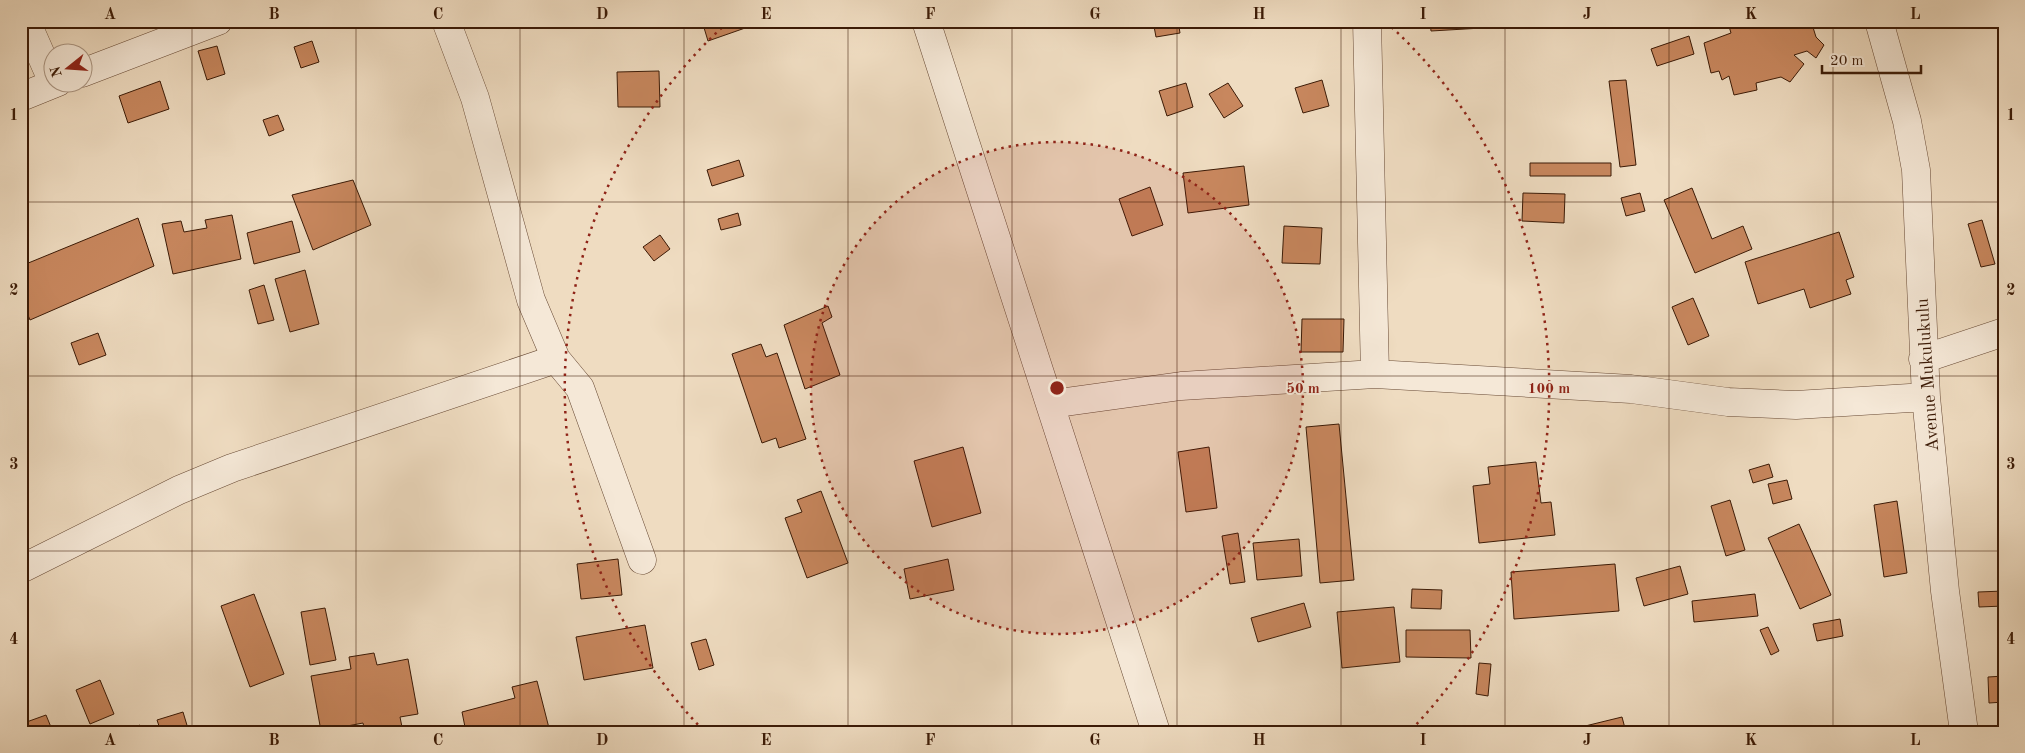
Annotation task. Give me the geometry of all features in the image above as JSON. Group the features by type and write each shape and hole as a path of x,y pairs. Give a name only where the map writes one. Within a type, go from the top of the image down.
{"street":[{"path":"26,21 42,55"},
{"path":"92,69 218,21"},
{"path":"446,21 475,98 531,300 556,359 580,388 642,560"},
{"path":"926,21 1156,732"},
{"path":"1367,21 1375,374"},
{"name":"Avenue Mukulukulu","path":"1879,21 1908,121 1916,170 1926,397 1945,591 1964,732"},
{"path":"21,97 42,88"},
{"path":"1923,359 2004,332"},
{"path":"21,569 179,490 232,468 556,359"},
{"path":"1051,404 1182,386 1375,374 1631,389 1748,403 1796,405 1926,397"}],"building":[{"path":"702,21 746,21 748,27 708,41"},
{"path":"1153,21 1178,21 1180,33 1156,37"},
{"path":"1430,21 1515,21 1516,26 1431,31"},
{"path":"1733,21 1755,21 1759,25 1764,24 1763,21 1811,21 1816,37 1824,45 1816,58 1807,51 1794,55 1804,64 1790,82 1781,77 1756,83 1757,90 1734,95 1729,76 1722,80 1719,71 1711,73 1704,43 1731,33 1728,23"},
{"path":"1689,36 1694,54 1657,66 1651,49"},
{"path":"312,41 319,62 301,68 294,47"},
{"path":"217,46 225,74 207,80 198,51"},
{"path":"659,71 660,107 618,107 617,72"},
{"path":"1322,80 1329,106 1303,113 1295,88"},
{"path":"1626,80 1636,165 1620,167 1609,81"},
{"path":"160,81 169,109 128,123 119,96"},
{"path":"1186,83 1193,107 1167,116 1159,91"},
{"path":"1228,83 1243,106 1224,118 1209,94"},
{"path":"278,115 284,130 269,136 263,120"},
{"path":"739,160 744,176 712,186 707,170"},
{"path":"1530,163 1611,163 1611,176 1530,176"},
{"path":"1244,166 1249,205 1188,213 1183,173"},
{"path":"353,180 371,225 313,250 292,195"},
{"path":"1150,187 1163,225 1132,236 1119,199"},
{"path":"1692,188 1712,239 1743,226 1752,249 1695,273 1664,200"},
{"path":"1523,193 1565,194 1564,223 1522,221"},
{"path":"1640,193 1645,211 1626,216 1621,198"},
{"path":"738,213 741,225 721,230 718,219"},
{"path":"232,215 241,259 173,274 162,224 181,221 184,232 207,228 205,220"},
{"path":"138,218 154,266 30,320 21,298 21,266"},
{"path":"1982,220 1995,264 1981,267 1968,224"},
{"path":"292,221 300,252 254,264 247,233"},
{"path":"1284,226 1322,228 1320,264 1282,263"},
{"path":"1839,232 1854,277 1846,280 1851,294 1810,308 1804,289 1758,304 1745,262"},
{"path":"660,235 670,249 654,261 643,247"},
{"path":"305,270 319,324 290,332 275,279"},
{"path":"264,285 274,320 258,324 249,290"},
{"path":"1693,298 1709,336 1688,345 1672,307"},
{"path":"828,306 832,317 822,323 840,375 805,389 784,325"},
{"path":"1302,319 1344,319 1343,352 1301,352"},
{"path":"98,333 106,355 79,365 71,343"},
{"path":"761,344 766,357 777,353 806,439 779,448 776,438 762,443 732,354"},
{"path":"1339,424 1354,580 1320,583 1306,427"},
{"path":"963,447 981,513 932,527 914,461"},
{"path":"1209,447 1217,508 1186,512 1178,452"},
{"path":"1536,462 1541,503 1551,502 1555,535 1479,543 1473,486 1490,484 1488,467"},
{"path":"1769,464 1773,477 1753,483 1749,470"},
{"path":"1787,480 1792,499 1773,504 1768,484"},
{"path":"821,491 848,563 807,578 785,518 802,512 797,500"},
{"path":"1730,500 1745,550 1726,556 1711,506"},
{"path":"1897,501 1907,573 1884,577 1874,505"},
{"path":"1799,524 1831,595 1800,609 1768,538"},
{"path":"1238,533 1245,582 1230,584 1222,536"},
{"path":"1299,539 1302,576 1257,580 1253,543"},
{"path":"618,559 622,595 581,599 577,564"},
{"path":"948,559 954,590 910,599 904,569"},
{"path":"1615,564 1619,611 1514,619 1511,572"},
{"path":"1680,566 1688,594 1644,606 1636,578"},
{"path":"1412,589 1442,590 1441,609 1411,608"},
{"path":"2004,591 2004,606 1979,607 1978,592"},
{"path":"254,594 284,674 250,687 221,606"},
{"path":"1755,594 1758,616 1694,622 1692,601"},
{"path":"1304,603 1311,627 1258,642 1251,618"},
{"path":"1394,607 1400,662 1342,668 1337,612"},
{"path":"325,608 336,660 310,665 301,612"},
{"path":"1840,619 1843,636 1817,641 1813,624"},
{"path":"645,625 653,668 584,680 576,637"},
{"path":"1768,627 1779,651 1771,655 1760,630"},
{"path":"1406,630 1470,630 1471,658 1406,657"},
{"path":"706,639 714,665 699,670 691,643"},
{"path":"374,653 377,665 408,659 418,714 400,717 403,732 365,732 363,723 321,731 311,676 351,669 349,657"},
{"path":"1479,663 1491,664 1488,696 1476,694"},
{"path":"2004,676 2004,702 1989,703 1988,677"},
{"path":"100,680 114,714 90,724 76,690"},
{"path":"537,681 550,732 466,732 462,712 515,698 512,687"},
{"path":"183,712 189,732 161,732 157,720"},
{"path":"46,715 53,732 21,732 21,724"},
{"path":"1622,717 1626,732 1578,732 1577,728"},
{"path":"140,725 143,732 124,732"},
{"path":"1408,730 1426,730 1426,732 1408,732"}]}
